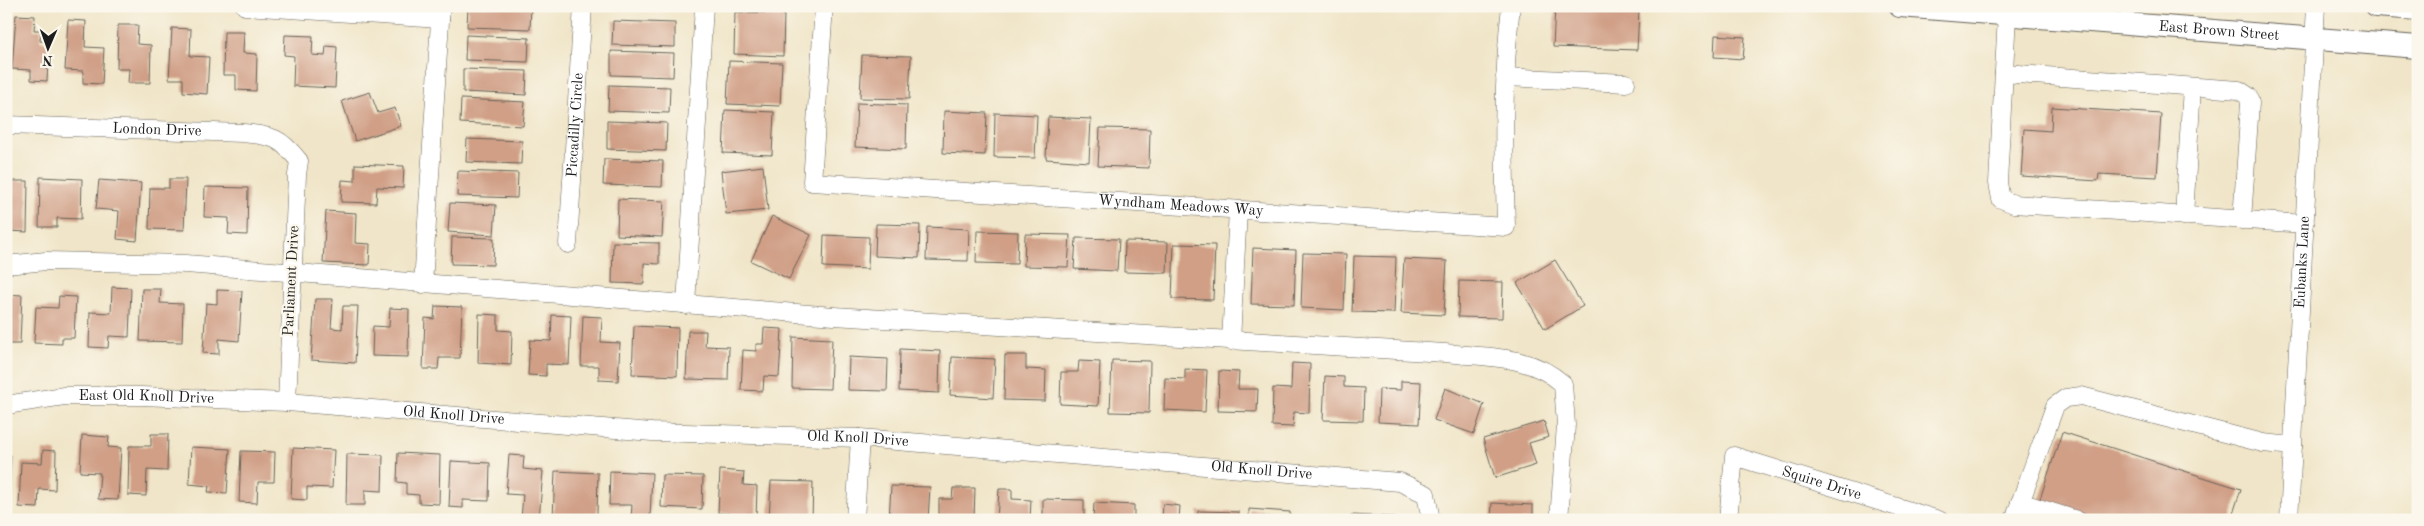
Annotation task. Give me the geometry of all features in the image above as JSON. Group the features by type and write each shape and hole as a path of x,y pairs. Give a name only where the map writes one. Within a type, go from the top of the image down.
{"main road":[{"name":"East Brown Street","path":"1900,6 2418,47"},
{"path":"2376,6 2418,9"}],"street":[{"path":"245,6 441,12 423,284"},
{"name":"Piccadilly Circle","path":"568,244 583,6"},
{"path":"686,304 704,6"},
{"name":"Wyndham Meadows Way","path":"824,6 812,182 1506,227 1503,123 1511,6"},
{"name":"Eubanks Lane","path":"2289,520 2316,6"},
{"path":"2007,15 1998,183 2001,199 2014,204 2305,224"},
{"path":"2004,73 2239,90 2248,96 2250,102 2242,220"},
{"path":"1505,76 1626,83"},
{"path":"2184,216 2192,87"},
{"name":"London Drive","path":"6,125 268,136 285,143 299,161"},
{"name":"Parliament Drive","path":"287,402 299,161"},
{"path":"1231,341 1238,210"},
{"path":"6,265 46,261 186,264 292,274 686,304 1231,341 1445,353 1528,362 1549,372 1563,384 1566,425 1560,520"},
{"name":"East Old Knoll Drive","path":"6,405 64,396 141,396 287,402"},
{"path":"2014,520 2055,406 2066,398 2082,396 2263,443 2293,446"},
{"name":"Old Knoll Drive","path":"287,402 652,432 860,438 1400,482 1426,494 1431,520"},
{"path":"855,520 860,438"},
{"name":"Squire Drive","path":"1728,520 1734,456 1938,520"},
{"path":"2020,502 2077,520"}],"building":[{"path":"468,6 531,6 530,29 467,27"},
{"path":"647,6 678,6 678,9 646,8"},
{"path":"1555,7 1639,11 1637,50 1553,47"},
{"path":"735,12 784,13 783,56 734,54"},
{"path":"16,15 35,16 34,30 41,30 40,41 49,42 47,81 31,80 31,70 12,69"},
{"path":"68,20 86,21 85,47 104,48 102,84 83,83 83,71 65,70"},
{"path":"613,21 675,23 675,47 612,45"},
{"path":"118,25 138,25 137,44 151,45 150,83 128,83 129,69 117,69"},
{"path":"172,28 191,29 190,56 209,57 207,94 183,92 183,79 169,79"},
{"path":"224,32 244,32 243,53 257,54 256,91 236,90 236,75 223,75"},
{"path":"285,35 313,36 312,55 325,56 326,46 337,47 335,88 293,86 294,56 284,55"},
{"path":"466,35 529,38 528,62 465,60"},
{"path":"1715,35 1745,37 1743,59 1714,57"},
{"path":"611,51 674,53 673,77 611,75"},
{"path":"862,55 911,56 909,99 860,98"},
{"path":"729,61 782,63 780,106 727,104"},
{"path":"463,69 527,71 526,95 463,92"},
{"path":"609,85 670,87 669,113 608,111"},
{"path":"370,92 378,113 395,108 401,126 355,141 342,101"},
{"path":"461,99 525,102 523,126 460,123"},
{"path":"857,103 907,105 906,149 855,147"},
{"path":"2052,107 2161,114 2157,177 2099,174 2098,181 2021,176 2024,129 2051,131"},
{"path":"725,110 774,112 772,155 723,153"},
{"path":"944,111 987,113 985,155 943,153"},
{"path":"995,113 1037,115 1035,158 994,157"},
{"path":"1048,117 1091,119 1089,162 1046,159"},
{"path":"607,121 667,123 666,151 607,149"},
{"path":"1100,128 1150,129 1149,168 1098,166"},
{"path":"467,139 522,141 521,164 466,162"},
{"path":"604,159 663,161 662,187 603,185"},
{"path":"355,164 404,166 403,188 377,187 376,203 341,202 342,180 355,181"},
{"path":"763,166 768,210 726,214 721,171"},
{"path":"6,168 10,168 9,181 28,181 27,232 8,231 9,205 6,205"},
{"path":"458,171 518,173 517,198 457,196"},
{"path":"40,177 82,179 81,219 57,218 57,227 39,227"},
{"path":"169,179 186,179 184,230 149,229 150,188 169,188"},
{"path":"99,180 141,183 137,241 117,239 119,211 96,209"},
{"path":"205,187 248,188 247,235 228,234 229,218 204,217"},
{"path":"618,199 664,201 662,237 617,235"},
{"path":"450,203 496,205 494,235 448,232"},
{"path":"326,211 356,213 355,243 370,244 369,265 323,263"},
{"path":"772,216 811,235 789,279 751,261"},
{"path":"876,224 920,225 919,258 875,256"},
{"path":"927,227 969,229 968,261 926,260"},
{"path":"977,231 1018,232 1017,264 976,263"},
{"path":"1025,234 1070,235 1068,267 1024,266"},
{"path":"824,235 869,237 868,269 823,267"},
{"path":"452,237 494,238 493,265 451,264"},
{"path":"1076,238 1119,239 1117,271 1074,269"},
{"path":"1125,241 1168,242 1167,273 1124,272"},
{"path":"613,242 659,243 659,264 644,263 644,284 612,283"},
{"path":"1174,244 1215,245 1213,300 1172,299"},
{"path":"1253,248 1296,250 1294,305 1251,304"},
{"path":"1303,253 1346,254 1344,310 1301,308"},
{"path":"1354,256 1396,257 1394,313 1352,312"},
{"path":"1404,259 1447,261 1444,315 1401,313"},
{"path":"1555,260 1583,306 1545,329 1517,283"},
{"path":"1459,281 1503,282 1502,318 1458,317"},
{"path":"112,287 131,288 129,337 109,336 108,348 89,347 90,312 111,313"},
{"path":"142,289 161,289 160,303 183,304 182,342 140,341"},
{"path":"217,290 242,291 239,341 219,339 219,354 203,353 206,303 217,304"},
{"path":"6,294 22,295 20,344 6,344"},
{"path":"59,296 76,297 74,338 62,338 62,344 34,343 36,307 58,308"},
{"path":"315,299 333,299 331,328 342,329 343,306 358,306 355,363 311,360"},
{"path":"435,306 462,307 460,358 439,358 438,369 423,369 425,318 434,319"},
{"path":"390,308 409,309 408,357 372,356 373,326 389,327"},
{"path":"479,314 498,315 498,330 512,331 511,365 478,363"},
{"path":"552,315 571,316 569,365 546,364 546,376 528,375 530,340 551,341"},
{"path":"583,316 602,317 601,342 620,343 618,381 599,380 599,366 581,366"},
{"path":"634,326 678,328 677,376 632,374"},
{"path":"764,328 782,329 779,377 764,376 763,391 741,390 743,350 756,351 756,344 763,344"},
{"path":"688,331 706,331 705,346 729,347 728,380 686,379"},
{"path":"793,337 832,339 830,389 792,388"},
{"path":"900,349 940,351 939,393 899,391"},
{"path":"1005,355 1026,355 1026,369 1046,370 1045,401 1004,400"},
{"path":"849,357 888,359 887,391 848,390"},
{"path":"952,357 995,359 993,398 950,395"},
{"path":"1112,360 1150,361 1149,413 1110,412"},
{"path":"1079,361 1100,362 1098,406 1060,404 1061,372 1078,372"},
{"path":"1292,363 1310,364 1309,413 1294,412 1293,427 1272,426 1273,388 1291,389"},
{"path":"1185,369 1207,370 1205,412 1164,410 1165,378 1185,379"},
{"path":"1219,371 1239,372 1238,389 1258,389 1257,412 1218,411"},
{"path":"1325,376 1344,377 1344,387 1364,388 1363,421 1323,420"},
{"path":"1401,381 1421,382 1419,424 1378,422 1379,389 1401,390"},
{"path":"1445,388 1484,404 1474,434 1434,420"},
{"path":"1544,421 1549,437 1529,443 1536,465 1495,478 1483,439"},
{"path":"2062,432 2241,489 2231,520 2085,520 2038,505"},
{"path":"151,434 168,434 167,471 147,470 146,496 128,495 129,446 151,446"},
{"path":"82,435 109,437 108,447 121,448 118,500 98,499 100,473 80,472"},
{"path":"191,447 230,449 227,493 208,492 209,486 189,484"},
{"path":"293,448 334,450 332,488 307,487 307,500 291,499"},
{"path":"43,450 56,451 55,490 39,489 38,508 19,507 21,462 42,463"},
{"path":"241,451 275,452 274,482 258,482 257,503 239,502"},
{"path":"398,453 440,455 439,504 419,503 419,495 406,494 406,483 397,482"},
{"path":"347,454 383,455 382,491 365,490 365,505 346,505"},
{"path":"6,455 11,455 9,507 6,507"},
{"path":"509,455 524,456 523,469 543,471 539,520 521,519 523,495 506,494"},
{"path":"451,461 490,463 489,501 463,500 463,508 449,507"},
{"path":"720,470 744,472 743,485 757,486 756,520 737,520 737,514 718,513"},
{"path":"555,471 598,473 597,515 575,514 575,519 553,518"},
{"path":"610,471 652,473 650,519 631,518 632,505 609,505"},
{"path":"662,475 703,476 702,509 661,507"},
{"path":"771,481 813,482 812,520 769,520"},
{"path":"891,486 930,487 928,520 889,520"},
{"path":"953,488 975,488 974,520 939,520 939,499 952,499"},
{"path":"999,489 1012,489 1012,499 1031,500 1030,520 997,520"},
{"path":"1043,499 1084,500 1084,520 1043,520"},
{"path":"1094,503 1134,505 1134,520 1093,520"},
{"path":"1492,503 1533,505 1533,520 1491,520"},
{"path":"1163,504 1180,506 1179,520 1162,520"},
{"path":"1249,509 1290,512 1290,520 1249,520"},
{"path":"1198,511 1239,512 1239,520 1198,520"},
{"path":"1351,515 1393,517 1393,520 1351,520"},
{"path":"1300,517 1342,518 1342,520 1300,520"}]}
